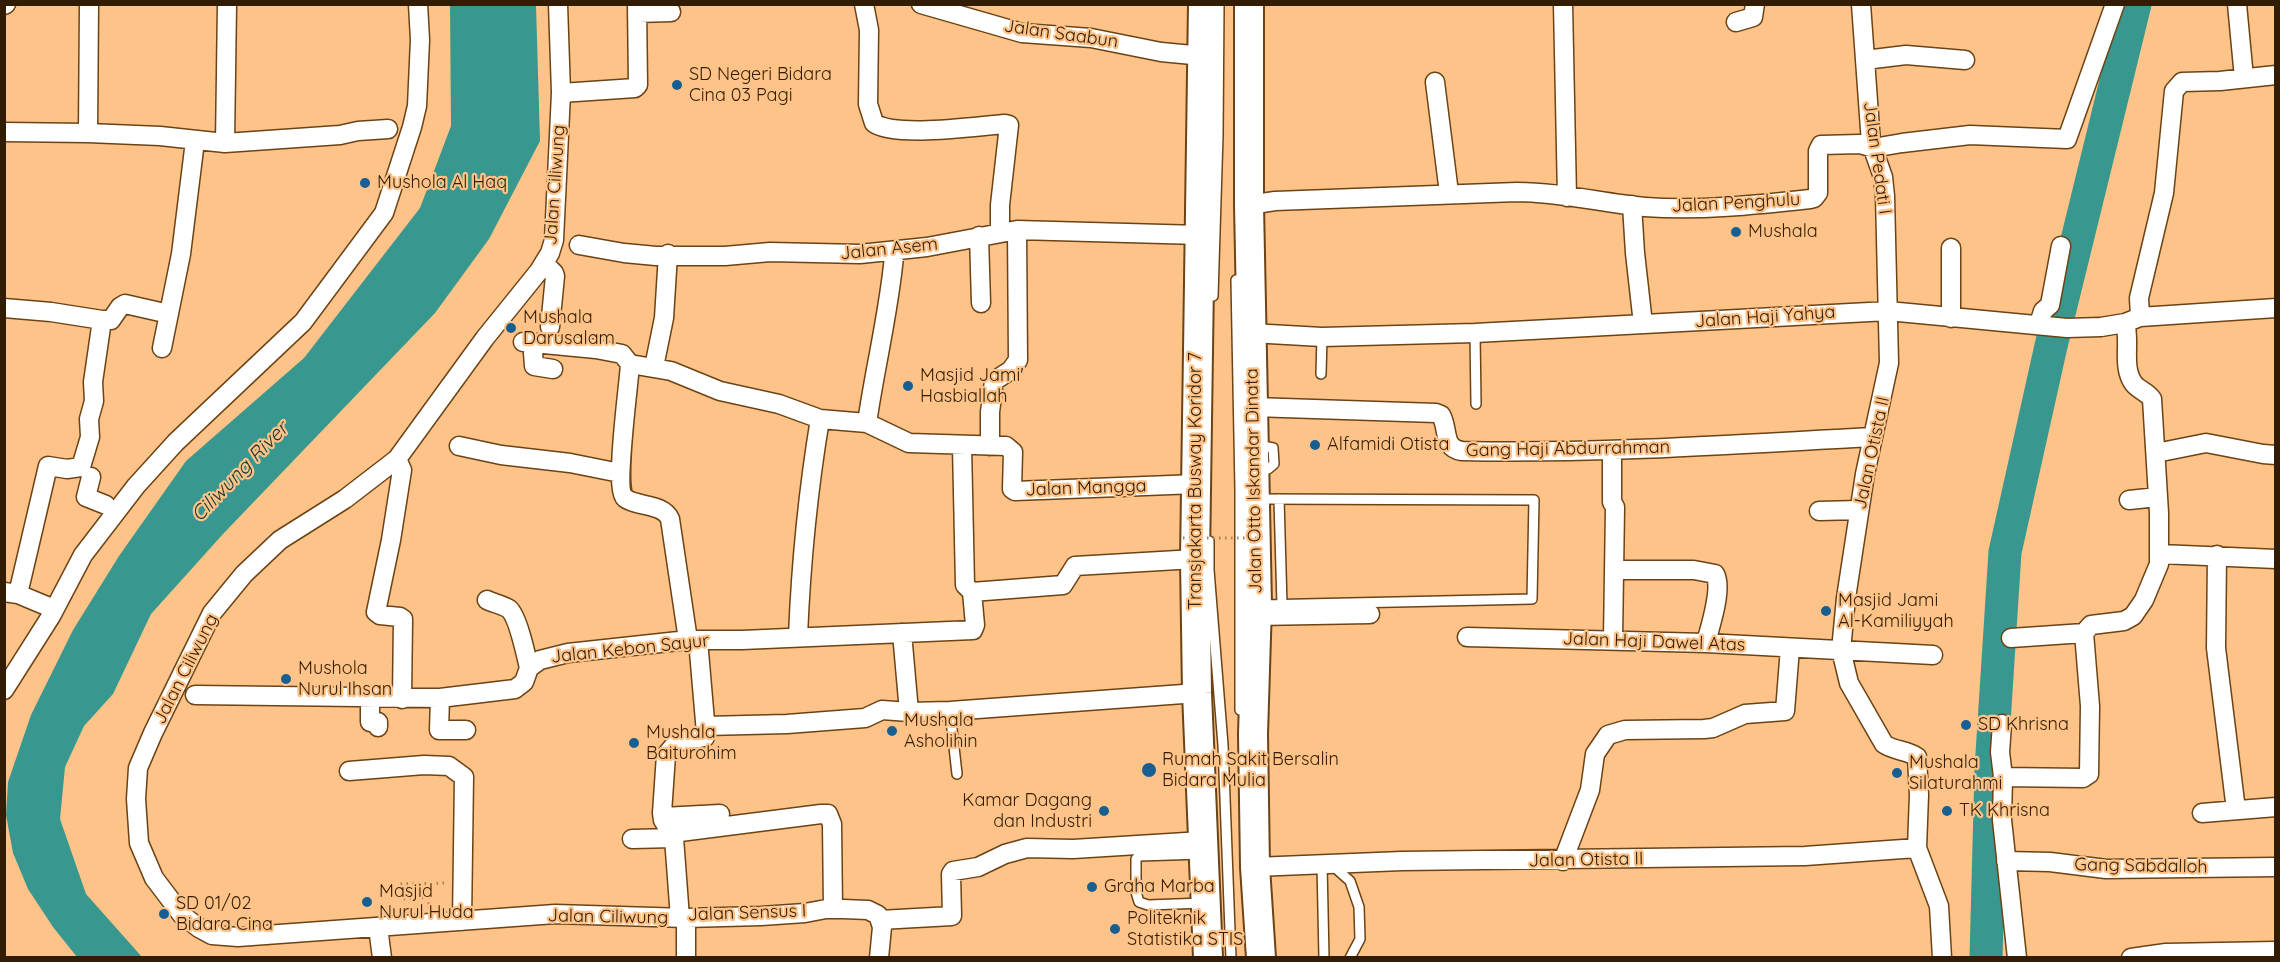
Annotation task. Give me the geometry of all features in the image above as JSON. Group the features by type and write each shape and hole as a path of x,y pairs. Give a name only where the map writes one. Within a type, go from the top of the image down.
{"main road":[{"path":"1203,4 1196,544 1197,693 1208,957"},
{"name":"Jalan Otto Iskandar Dinata","path":"1249,4 1249,205 1254,457 1267,499 1265,609 1253,734 1255,867 1261,957"}],"street":[{"path":"88,133 89,4"},
{"path":"225,143 227,4"},
{"path":"4,690 54,609 83,555 136,486 176,442 303,322 384,213 417,106 420,40 418,4"},
{"name":"Jalan Ciliwung","path":"558,4 561,93 554,240 550,253 397,459 345,499 280,540 244,574 212,612 138,768 139,843 154,878 182,915 199,928 212,934 238,937 555,914 683,918"},
{"path":"553,369 533,365 530,343 621,354 630,364 671,371 720,391 779,404 820,419 867,423 909,443 990,446 990,412 994,381 1011,370 1018,360 1008,232 1000,205 1009,125 909,130 885,129 874,123 868,104 869,30 864,4"},
{"name":"Jalan Saabun","path":"921,4 1022,33 1091,38 1161,52 1203,56"},
{"path":"1563,4 1567,197"},
{"path":"1737,22 1753,17 1755,4"},
{"name":"Jalan Pedati I","path":"1862,4 1873,148 1883,177 1885,196 1888,311"},
{"name":"Jalan Penghulu","path":"1249,205 1275,201 1449,193 1540,192 1632,205 1731,207 1810,200 1814,198 1818,190 1819,146 1860,144 1873,148 1933,138 1970,135 2067,139 2115,4"},
{"path":"2237,4 2244,78"},
{"path":"561,93 635,88 638,85 637,9 671,12"},
{"path":"1865,60 1906,55 1965,60"},
{"path":"2011,638 2084,633 2091,625 2124,621 2133,616 2144,600 2160,554 2156,453 2152,399 2134,384 2129,371 2128,335 2164,193 2174,91 2182,82 2276,75"},
{"path":"1435,82 1449,193"},
{"path":"4,132 160,136 225,143 340,135 388,129"},
{"path":"162,348 181,254 195,141"},
{"path":"1632,205 1643,324"},
{"name":"Jalan Asem","path":"579,245 656,256 668,254 725,256 770,252 860,254 891,252 1008,232 1200,235"},
{"path":"979,236 981,303"},
{"path":"2041,324 2043,311 2050,304 2061,246"},
{"path":"1951,248 1951,318"},
{"path":"867,423 876,363 890,297 894,256 891,252"},
{"path":"654,367 664,318 668,254"},
{"path":"544,263 555,276 550,327"},
{"path":"4,308 102,320 111,320 125,304 169,314"},
{"name":"Jalan Haji Yahya","path":"1251,333 1322,337 1475,333 1888,311 2067,328 2101,327 2132,320 2276,308"},
{"name":"Jalan Otista II","path":"1888,311 1889,363 1865,474 1846,598 1841,650 1849,683 1884,744 1917,757 1919,795 1917,848 1939,906 1942,957"},
{"path":"54,609 11,593 48,466 67,469 81,467 90,437 89,419 94,401 93,382 102,320"},
{"path":"630,364 620,485 623,497 648,504 656,510 665,512 670,519 674,555 693,640 705,731"},
{"name":"Gang Haji Abdurrahman","path":"1253,407 1436,413 1441,415 1445,421 1448,443 1454,450 1462,452 1612,450 1874,437"},
{"path":"798,636 803,546 820,419"},
{"path":"2156,453 2206,443 2276,455"},
{"path":"459,446 501,455 570,463 620,473"},
{"name":"Jalan Kebon Sayur","path":"195,695 440,698 515,688 524,682 529,668 547,657 568,653 693,640 973,630 975,625 972,592 965,585 962,446"},
{"name":"Jalan Mangga","path":"990,446 1006,446 1012,452 1012,489 1015,491 1197,484"},
{"path":"1612,450 1612,502 1616,507 1613,639"},
{"path":"397,459 402,470 376,612 380,615 403,619 402,699"},
{"path":"91,477 86,497 106,505"},
{"path":"2129,500 2158,497"},
{"path":"1819,511 1859,510"},
{"path":"972,592 1063,585 1075,566 1196,544"},
{"path":"2160,554 2276,559"},
{"path":"2217,555 2217,648 2236,810"},
{"path":"1614,570 1694,570 1715,574 1718,579 1718,593 1706,643"},
{"path":"487,600 509,609 512,613 521,633 529,668"},
{"path":"1265,609 1370,614"},
{"path":"902,633 909,712"},
{"path":"2003,777 2083,778 2089,774 2090,706 2084,633"},
{"name":"Jalan Haji Dawel Atas","path":"1467,637 1613,639 1933,655"},
{"path":"1563,861 1590,790 1595,754 1608,735 1625,730 1713,728 1745,714 1786,710 1790,648"},
{"path":"720,814 663,817 667,751 677,742 705,731 866,718 882,710 950,711 1197,693"},
{"path":"370,698 370,722 378,722 378,727"},
{"path":"440,698 439,730 466,730"},
{"path":"2002,724 2000,752 2003,777 2002,820 2017,957"},
{"path":"348,771 424,765 449,766 464,777 462,921"},
{"path":"2202,813 2276,807"},
{"path":"632,839 821,813 828,814 832,824 833,909"},
{"name":"Jalan Sensus I","path":"663,817 673,835 683,918 761,916 833,909 868,910 879,918 952,916 951,874 953,871 978,867 1005,854 1027,848 1203,847"},
{"name":"Jalan Otista II","path":"1255,867 1326,863 1805,856 1917,848"},
{"name":"Gang Sabdalloh","path":"2006,861 2050,862 2106,869 2276,867"},
{"path":"683,918 686,957"},
{"path":"879,918 882,927 879,957"},
{"path":"378,927 382,957"},
{"path":"2131,957 2166,953 2276,951"}],"lane":[{"path":"1213,301 1219,4"},
{"path":"1236,265 1240,490 1240,723"},
{"path":"1475,333 1476,404"},
{"path":"1321,374 1322,337"},
{"path":"1265,609 1532,599 1534,500 1267,499"},
{"name":"Transjakarta Busway Koridor 7","path":"1196,544 1209,570 1222,745 1231,957"},
{"path":"950,711 957,774"},
{"path":"1203,847 1139,856 1136,859 1136,892 1139,902 1148,905 1205,903"},
{"path":"1324,957 1326,863"},
{"path":"1326,863 1350,881 1359,907 1360,939 1350,957"}],"path":[{"path":"4,464 10,464"},
{"path":"1196,544 1266,538"},
{"path":"429,913 428,897 403,899 400,884 463,882"}],"water":[{"name":"Ciliwung River","path":"450,5 536,5 540,141 489,239 435,313 223,534 151,614 113,694 84,726 65,767 60,819 86,894 142,957 77,957 53,927 28,889 13,853 6,815 8,782 31,715 73,630 119,556 186,461 304,358 420,208 451,126"}],"waterway":[{"path":"1986,958 1991,769 2005,552 2051,346 2135,4"}],"place":[{"name":"SD Negeri Bidara Cina 03 Pagi","path":"677,85"},
{"name":"Mushola Al Haq","path":"365,183"},
{"name":"Mushala","path":"1736,232"},
{"name":"Mushala Darusalam","path":"511,328"},
{"name":"Masjid Jami' Hasbiallah","path":"908,386"},
{"name":"Alfamidi Otista","path":"1315,445"},
{"name":"Masjid Jami Al-Kamiliyyah","path":"1826,611"},
{"name":"Mushola Nurul Ihsan","path":"286,679"},
{"name":"SD Khrisna","path":"1966,725"},
{"name":"Mushala Asholihin","path":"892,731"},
{"name":"Mushala Baiturohim","path":"634,743"},
{"name":"Rumah Sakit Bersalin Bidara Mulia","path":"1149,770"},
{"name":"Mushala Silaturahmi","path":"1897,773"},
{"name":"Kamar Dagang dan Industri","path":"1104,811"},
{"name":"TK Khrisna","path":"1947,811"},
{"name":"Graha Marba","path":"1092,887"},
{"name":"Masjid Nurul Huda","path":"367,902"},
{"name":"SD 01/02 Bidara Cina","path":"164,914"},
{"name":"Politeknik Statistika STIS","path":"1115,929"}]}
